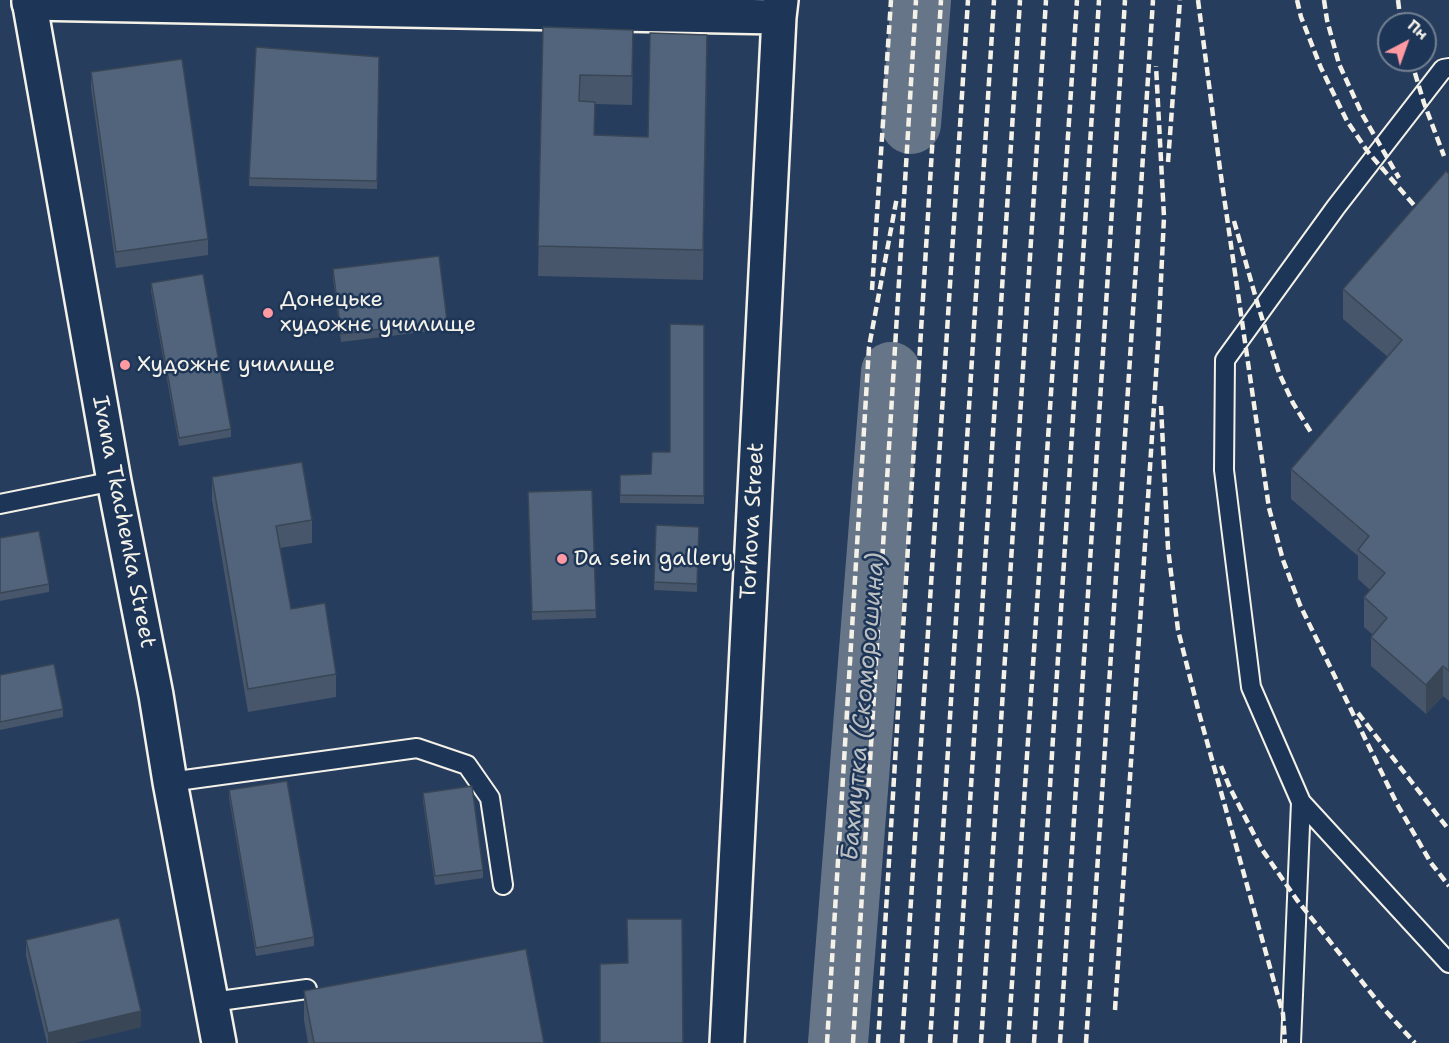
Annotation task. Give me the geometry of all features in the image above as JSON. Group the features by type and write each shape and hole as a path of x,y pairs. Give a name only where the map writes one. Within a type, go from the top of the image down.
{"street":[{"path":"29,1 780,9"},
{"name":"Ivana Tkachenka Street","path":"29,1 114,481 212,1002 212,1042"},
{"name":"Torhova Street","path":"727,1043 780,9"}],"lane":[{"path":"1449,68 1443,69 1342,199 1225,360 1224,470 1251,687 1301,802 1449,963"},
{"path":"0,504 114,481"},
{"path":"170,782 417,748 467,765 490,798 503,885"},
{"path":"1291,1043 1301,802"},
{"path":"212,1002 307,988"}],"building":[{"path":"543,27 633,30 632,76 580,75 579,101 595,102 594,135 648,137 650,33 707,35 703,250 538,246"},
{"path":"256,47 379,57 377,181 249,178"},
{"path":"182,59 208,239 116,252 91,72"},
{"path":"1446,171 1449,174 1449,671 1443,666 1426,685 1371,637 1387,618 1364,597 1385,573 1358,550 1369,536 1291,469 1402,340 1343,289"},
{"path":"439,256 447,321 341,334 333,269"},
{"path":"203,274 231,429 179,438 151,283"},
{"path":"670,324 704,325 704,496 620,495 620,475 651,474 652,452 670,452"},
{"path":"302,462 312,520 276,526 291,609 325,603 336,674 248,689 212,477"},
{"name":"Da sein gallery","path":"592,490 596,610 532,612 528,492"},
{"path":"656,525 699,527 697,584 654,582"},
{"path":"39,531 49,584 0,593 0,538"},
{"path":"54,664 63,709 0,722 0,675"},
{"path":"287,781 314,937 256,948 229,790"},
{"path":"472,786 483,870 435,876 423,793"},
{"path":"119,918 141,1011 48,1033 26,940"},
{"path":"627,919 682,919 683,1043 600,1043 600,964 628,963"},
{"path":"526,949 544,1043 314,1043 304,991"}],"waterway":[{"name":"Бахмутка (Скоморошина)","path":"911,124 921,0"},
{"name":"Бахмутка (Скоморошина)","path":"838,1043 891,372"}],"railway":[{"path":"872,290 891,0"},
{"path":"853,1043 916,0"},
{"path":"878,1043 941,0"},
{"path":"902,1043 968,0"},
{"path":"930,1043 994,0"},
{"path":"955,1043 1020,0"},
{"path":"981,1043 1046,0"},
{"path":"1008,1043 1077,0"},
{"path":"1034,1043 1099,0"},
{"path":"1060,1043 1125,0"},
{"path":"1086,1043 1153,0"},
{"path":"1168,162 1180,0"},
{"path":"1198,0 1269,508 1283,560 1300,605 1397,804 1431,863 1449,886"},
{"path":"1297,0 1301,17 1321,68 1347,121 1368,152 1420,212"},
{"path":"1324,0 1339,64 1362,114 1399,178"},
{"path":"1398,0 1400,12"},
{"path":"1115,1010 1164,217 1156,66"},
{"path":"1415,72 1444,156"},
{"path":"827,1043 869,347 897,197"},
{"path":"1234,221 1279,373 1293,403 1312,434"},
{"path":"1161,406 1168,548 1178,630 1283,1014 1285,1043"},
{"path":"1358,713 1449,830"},
{"path":"1221,766 1261,848 1297,900 1383,1008 1415,1043"}],"place":[{"name":"Донецьке художнє училище","path":"268,313"},
{"name":"Художнє училище","path":"125,365"},
{"name":"Da sein gallery","path":"562,559"}]}
